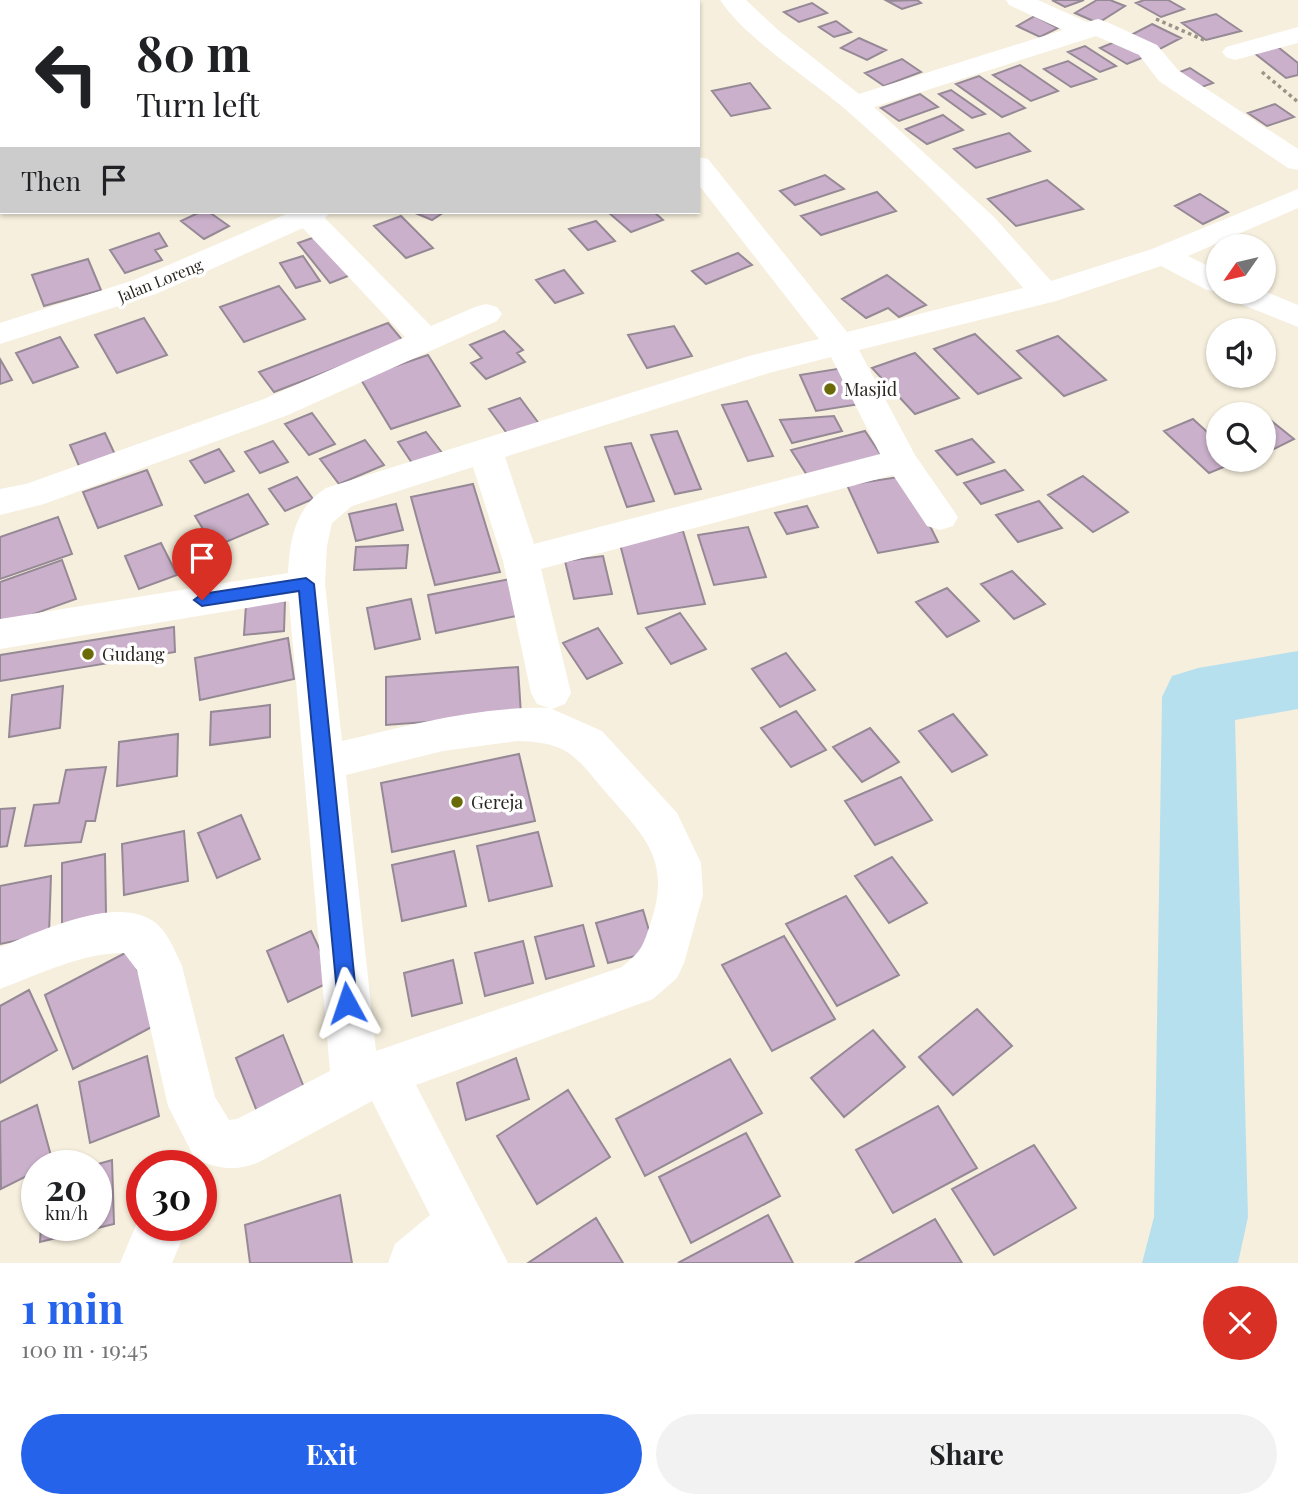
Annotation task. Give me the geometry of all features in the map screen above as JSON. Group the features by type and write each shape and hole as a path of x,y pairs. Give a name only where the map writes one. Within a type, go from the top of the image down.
{"street":[{"path":"732,0 769,35 855,104 984,223 1045,294"},
{"path":"1018,0 1084,30"},
{"path":"855,104 1098,27 1148,50 1168,75 1298,162"},
{"path":"1235,52 1298,35"},
{"path":"700,167 839,344 901,461 940,517"},
{"path":"414,1263 472,1243 369,1078 324,763 306,584 310,528 328,502 485,449 748,367 1045,294 1163,255 1297,198"},
{"path":"311,214 426,340"},
{"name":"Jalan Loreng","path":"0,334 145,287 311,214"},
{"path":"1163,255 1206,277"},
{"path":"1267,304 1298,317"},
{"path":"0,502 31,495 276,407 486,314"},
{"path":"485,449 521,561 551,693"},
{"path":"521,561 901,461"},
{"path":"0,634 306,584"},
{"path":"213,1150 226,1145 242,1144 369,1078 637,984 661,963 665,954 681,895 679,863 662,826 588,743 552,725 517,724 443,734 324,763"},
{"path":"0,968 104,933 125,931 136,935 149,948 159,966 193,1106 206,1133 205,1150"},
{"path":"146,1263 155,1241"}],"path":[{"path":"1235,52 1298,102"}],"building":[{"path":"917,0 921,3 902,9 887,1"},
{"path":"1052,0 1084,0 1065,7"},
{"path":"1097,0 1110,0 1125,6 1098,23 1075,13"},
{"path":"1144,0 1168,0 1184,9 1161,17 1136,3"},
{"path":"812,3 827,13 799,22 784,12"},
{"path":"1216,14 1241,31 1206,40 1182,23"},
{"path":"1035,16 1058,28 1040,37 1017,26"},
{"path":"836,21 851,32 834,37 819,27"},
{"path":"1152,24 1181,38 1158,50 1129,36"},
{"path":"859,38 886,50 867,60 841,48"},
{"path":"1117,41 1144,57 1127,64 1100,48"},
{"path":"1085,46 1116,66 1100,72 1068,52"},
{"path":"1278,47 1298,63 1298,75 1286,78 1253,52"},
{"path":"902,59 921,72 884,86 865,73"},
{"path":"1068,61 1096,79 1071,87 1044,69"},
{"path":"1020,65 1058,91 1031,101 993,75"},
{"path":"1190,68 1213,83 1199,88 1175,74"},
{"path":"979,76 1025,108 1002,117 956,84"},
{"path":"750,83 770,108 731,116 712,91"},
{"path":"951,90 985,114 972,118 939,94"},
{"path":"920,94 938,107 899,121 881,108"},
{"path":"1275,104 1294,117 1267,126 1248,113"},
{"path":"943,115 963,130 927,144 906,129"},
{"path":"1009,133 1030,151 976,168 954,149"},
{"path":"825,175 844,189 795,205 780,191"},
{"path":"1047,180 1083,209 1016,226 988,199"},
{"path":"877,192 896,211 821,235 801,216"},
{"path":"1200,194 1228,212 1203,224 1175,206"},
{"path":"196,214 212,214 229,226 204,239 181,221"},
{"path":"418,214 441,214 432,220"},
{"path":"610,214 656,214 663,220 631,232"},
{"path":"401,216 433,248 406,258 374,226"},
{"path":"596,221 615,241 588,250 569,229"},
{"path":"159,233 167,246 155,250 162,260 125,273 110,250"},
{"path":"321,235 353,274 330,283 298,243"},
{"path":"738,253 752,265 706,284 692,271"},
{"path":"303,256 320,281 296,288 280,263"},
{"path":"88,259 101,290 44,306 32,275"},
{"path":"564,270 583,293 555,303 536,280"},
{"path":"887,275 926,305 899,317 888,308 866,318 842,299"},
{"path":"279,286 305,319 244,342 220,307"},
{"path":"144,318 167,355 117,373 95,335"},
{"path":"388,323 404,342 274,392 259,372"},
{"path":"674,326 692,356 647,368 628,335"},
{"path":"504,331 523,350 517,353 525,362 486,379 471,363 482,358 470,345"},
{"path":"975,334 1021,378 978,394 934,349"},
{"path":"1058,336 1106,380 1064,396 1017,351"},
{"path":"60,337 78,367 33,383 16,353"},
{"path":"915,353 959,398 915,414 872,368"},
{"path":"428,355 460,406 391,429 360,378"},
{"path":"0,359 12,380 0,384"},
{"name":"Masjid","path":"843,368 860,404 816,411 800,375"},
{"path":"520,398 540,425 509,436 489,409"},
{"path":"747,401 773,456 748,461 722,405"},
{"path":"312,413 335,444 309,455 285,424"},
{"path":"834,416 842,431 792,443 780,420"},
{"path":"1193,419 1206,431 1206,470 1164,431"},
{"path":"1276,425 1294,439 1276,448"},
{"path":"677,431 701,489 675,494 651,435"},
{"path":"865,431 881,455 807,475 791,450"},
{"path":"426,432 443,454 414,466 398,442"},
{"path":"105,433 118,461 82,473 70,445"},
{"path":"972,439 994,462 957,475 936,451"},
{"path":"365,440 384,465 339,484 320,459"},
{"path":"273,441 288,462 260,473 245,452"},
{"path":"631,443 654,501 627,507 605,447"},
{"path":"219,449 234,471 205,483 190,461"},
{"path":"147,470 162,505 98,528 83,492"},
{"path":"1005,470 1023,490 981,504 964,483"},
{"path":"905,476 938,542 878,553 847,485"},
{"path":"1083,476 1128,512 1093,532 1048,495"},
{"path":"297,477 313,499 285,511 269,489"},
{"path":"473,484 500,572 435,585 411,497"},
{"path":"248,494 268,524 214,547 195,516"},
{"path":"1039,501 1062,528 1018,542 996,515"},
{"path":"396,504 403,530 356,541 349,514"},
{"path":"807,506 818,527 787,534 775,513"},
{"path":"58,517 72,554 0,579 0,537"},
{"path":"748,527 766,577 714,585 698,535"},
{"path":"683,531 705,604 638,614 619,540"},
{"path":"161,543 177,575 139,589 125,556"},
{"path":"408,545 406,568 354,570 356,547"},
{"path":"603,556 612,594 574,599 565,561"},
{"path":"62,560 76,599 0,626 0,582"},
{"path":"1012,571 1045,604 1014,619 981,584"},
{"path":"510,579 521,615 436,633 428,595"},
{"path":"947,588 979,621 947,637 916,602"},
{"path":"411,599 420,639 375,649 367,608"},
{"path":"285,601 284,631 244,635 246,605"},
{"path":"680,613 706,649 671,664 646,628"},
{"name":"Gudang","path":"174,627 175,652 0,681 0,655"},
{"path":"598,628 622,663 587,679 563,643"},
{"path":"288,638 294,679 200,700 195,658"},
{"path":"786,653 815,690 780,707 752,669"},
{"path":"518,667 521,715 386,725 386,677"},
{"path":"63,686 60,728 9,737 12,695"},
{"path":"270,705 270,737 210,745 211,712"},
{"path":"796,711 826,750 791,767 761,728"},
{"path":"953,714 987,755 952,772 919,731"},
{"path":"870,728 899,762 862,782 833,747"},
{"path":"178,734 177,776 117,786 119,742"},
{"name":"Gereja","path":"519,754 535,821 392,852 381,783"},
{"path":"106,767 95,821 86,821 81,842 25,846 34,805 59,803 66,770"},
{"path":"901,777 932,820 875,845 845,801"},
{"path":"15,808 7,846 0,847 0,809"},
{"path":"241,815 260,859 217,878 198,833"},
{"path":"184,831 188,881 124,895 122,844"},
{"path":"538,832 552,886 489,901 477,846"},
{"path":"454,851 466,906 402,921 392,865"},
{"path":"105,854 106,914 62,924 62,863"},
{"path":"892,857 927,903 889,923 855,876"},
{"path":"51,876 49,934 0,944 0,886"},
{"path":"846,896 899,975 837,1006 786,924"},
{"path":"643,910 655,951 608,963 596,923"},
{"path":"583,925 594,966 546,979 535,937"},
{"path":"311,931 334,980 288,1002 267,951"},
{"path":"784,936 835,1019 772,1051 722,965"},
{"path":"523,941 533,983 485,996 475,953"},
{"path":"129,951 161,1022 73,1069 45,995"},
{"path":"453,960 462,1003 412,1016 404,973"},
{"path":"29,990 57,1050 0,1083 0,1006"},
{"path":"977,1009 1012,1046 953,1095 919,1057"},
{"path":"873,1030 905,1067 844,1117 811,1078"},
{"path":"283,1035 305,1090 258,1114 236,1058"},
{"path":"147,1056 159,1116 90,1143 79,1082"},
{"path":"516,1058 529,1099 466,1120 457,1083"},
{"path":"730,1059 762,1113 645,1176 616,1119"},
{"path":"568,1090 610,1157 537,1204 497,1136"},
{"path":"37,1105 49,1150 21,1150 21,1179 1,1189 0,1122"},
{"path":"938,1106 977,1168 893,1213 856,1150"},
{"path":"746,1133 780,1196 691,1243 659,1177"},
{"path":"1034,1145 1076,1208 994,1255 952,1189"},
{"path":"112,1160 114,1224 112,1224"},
{"path":"340,1195 352,1263 250,1263 245,1225"},
{"path":"768,1215 793,1263 678,1263"},
{"path":"596,1218 623,1263 528,1263"},
{"path":"935,1219 962,1263 855,1263"}],"waterway":[{"path":"1190,1263 1201,1217 1198,697 1298,680"}],"place":[{"name":"Masjid","path":"830,389"},
{"name":"Gudang","path":"88,654"},
{"name":"Gereja","path":"457,802"}],"route":[{"path":"202,600 306,584 347,1003"}]}
